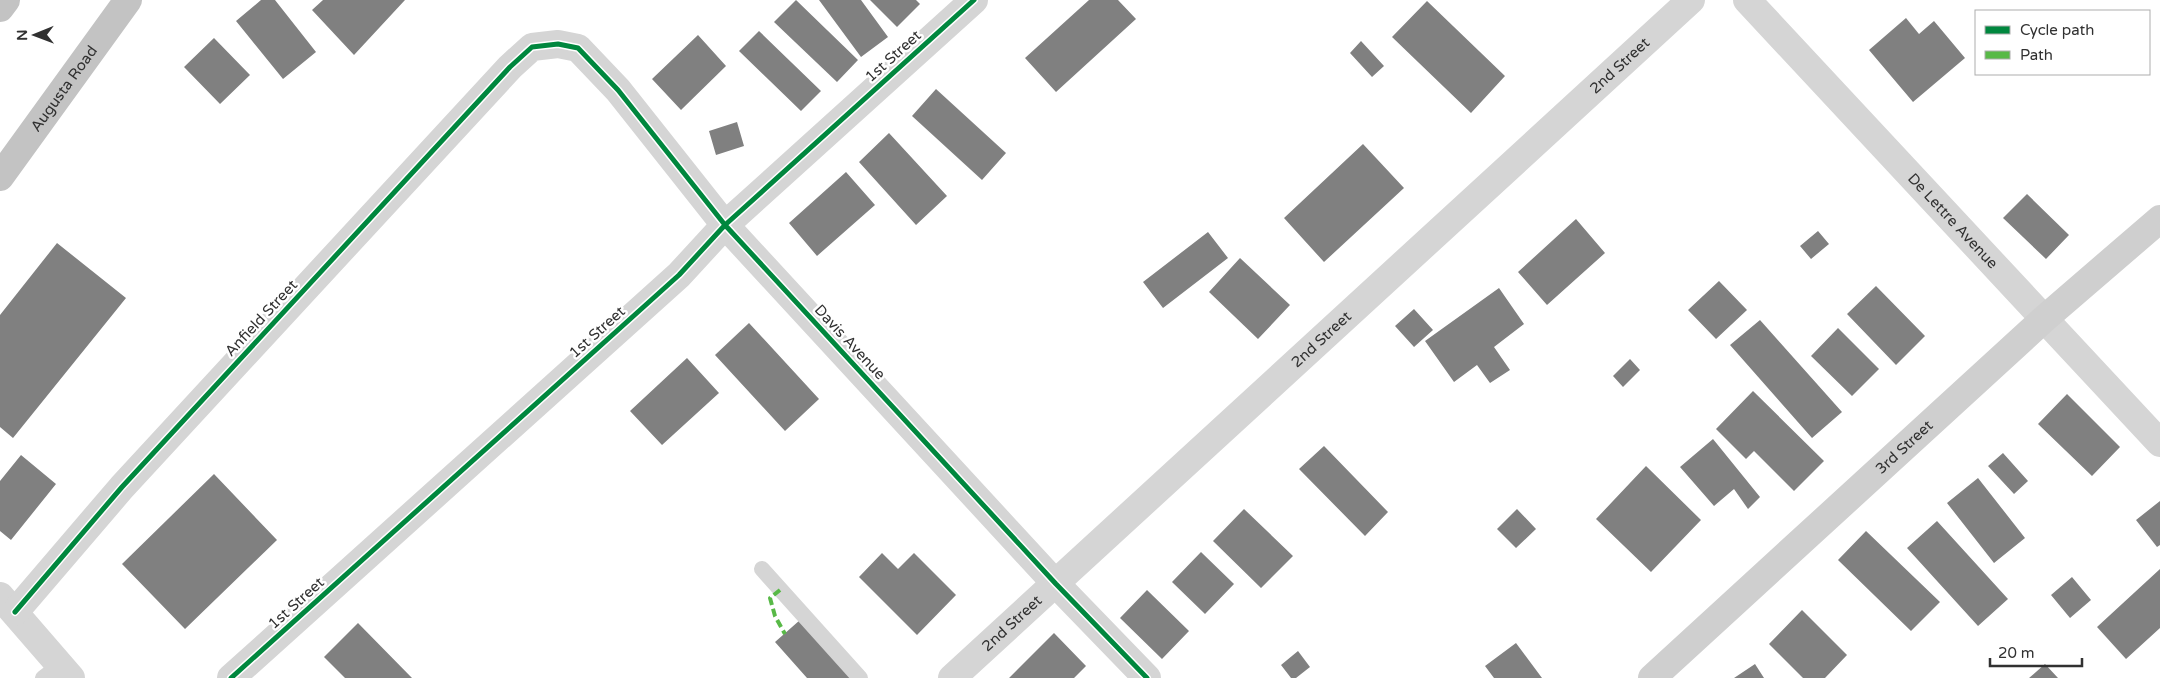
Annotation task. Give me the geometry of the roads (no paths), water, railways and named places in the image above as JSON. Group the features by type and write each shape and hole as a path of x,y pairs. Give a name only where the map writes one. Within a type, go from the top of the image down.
{"highway":[{"path":"0,8 6,0"},
{"name":"Augusta Road","path":"0,177 128,0"}],"street":[{"name":"1st Street","path":"232,678 679,275 725,225 974,0"},
{"name":"2nd Street","path":"952,678 1691,0"},
{"name":"De Lettre Avenue","path":"1747,0 2160,443"},
{"name":"Davis Avenue","path":"532,47 558,44 578,48 618,90 725,225 1056,584 1147,678"},
{"name":"Anfield Street","path":"8,604 122,487 510,67 532,47"},
{"name":"3rd Street","path":"1652,678 2044,319 2160,219"},
{"path":"8,604 58,674"}],"lane":[{"path":"762,570 860,678"}]}
